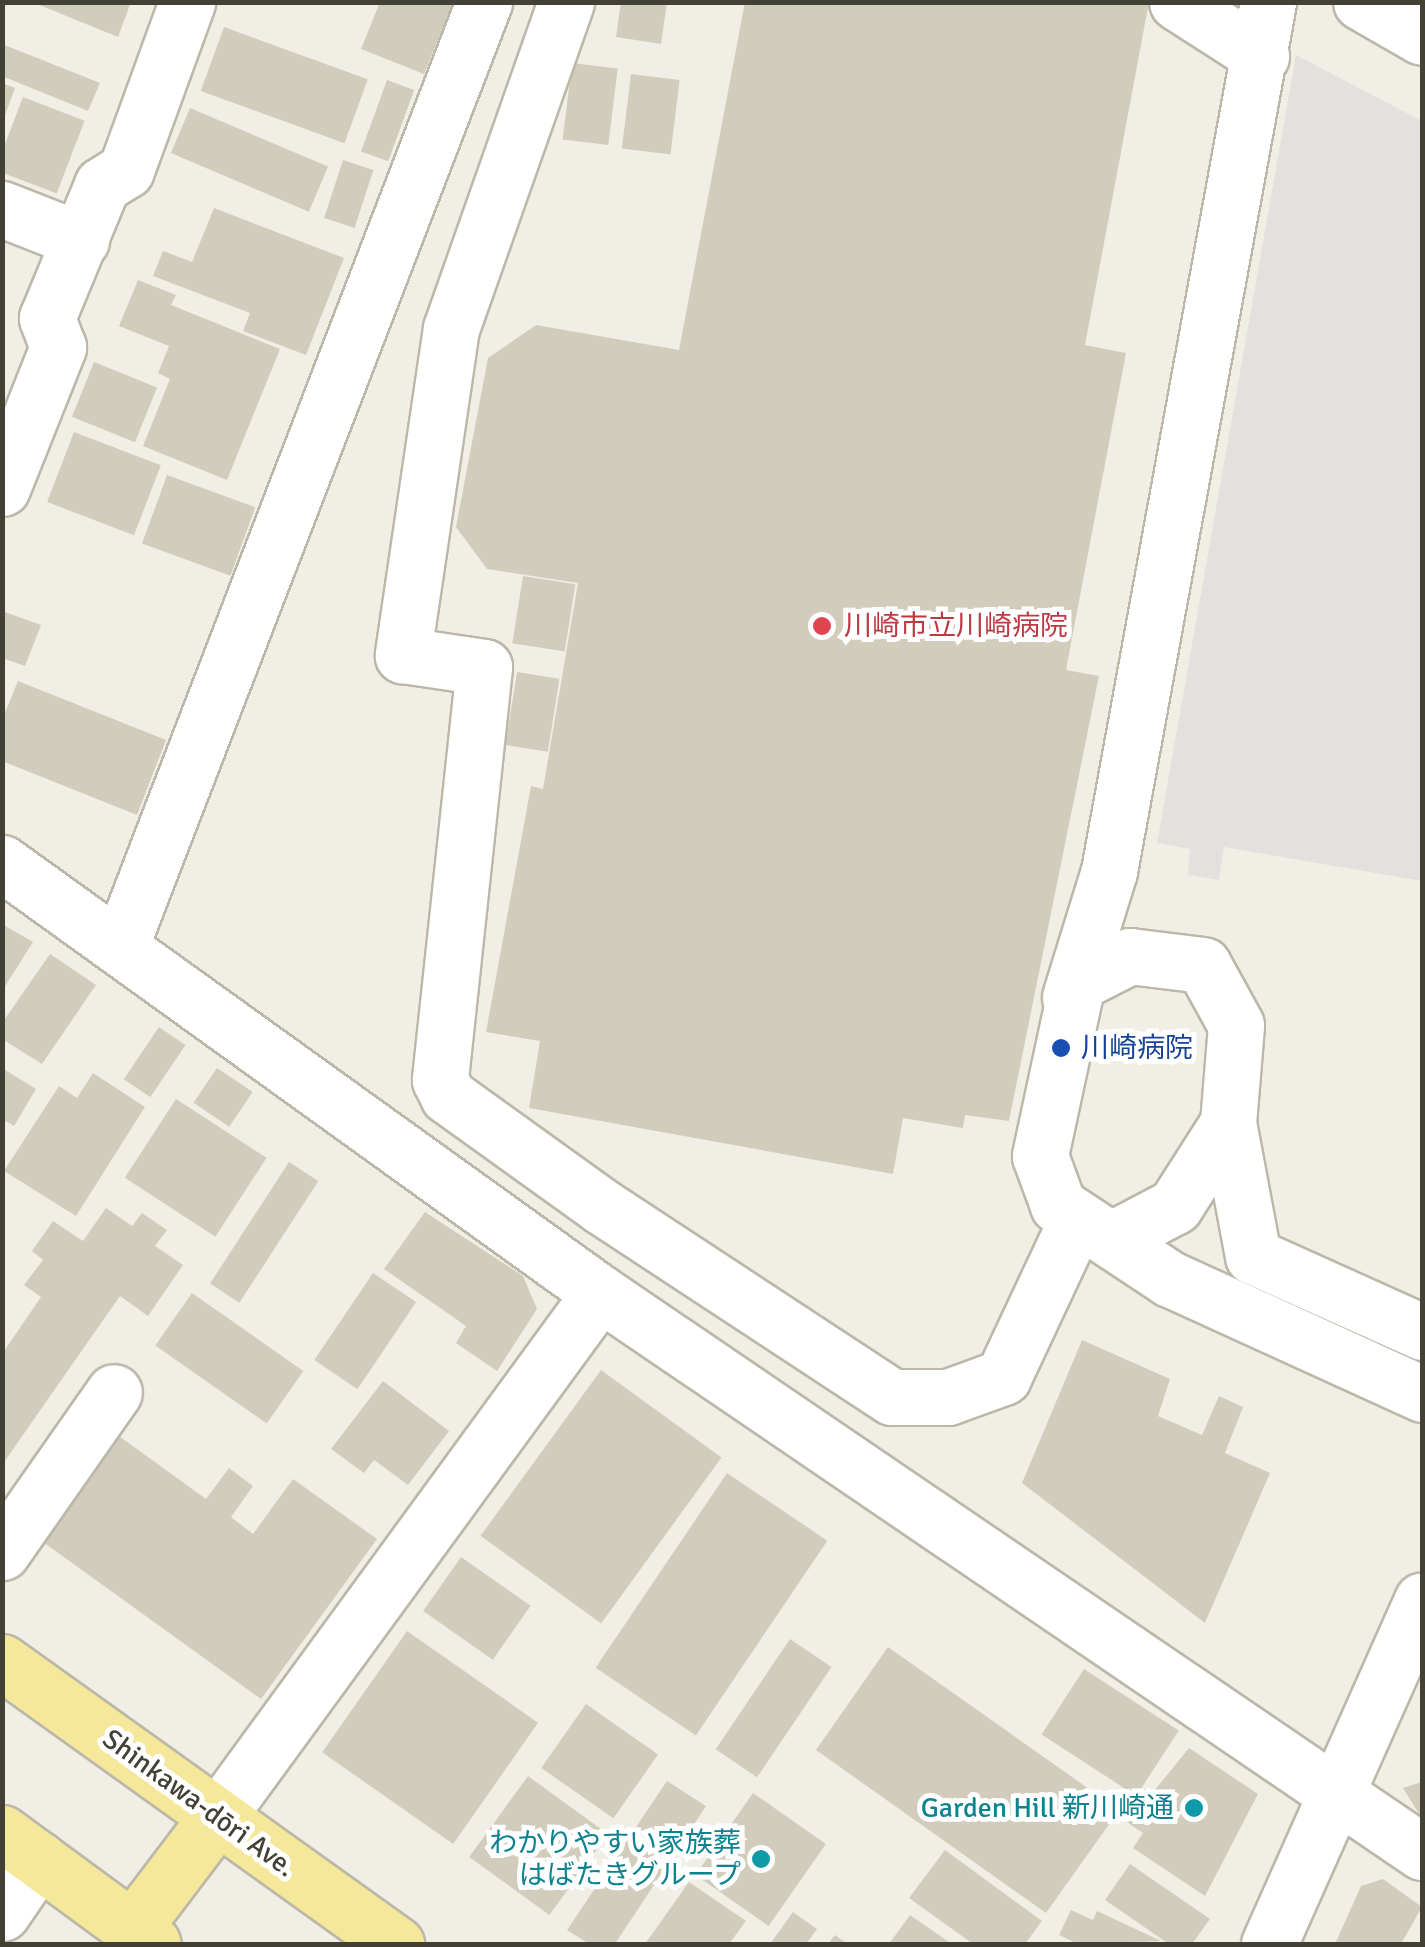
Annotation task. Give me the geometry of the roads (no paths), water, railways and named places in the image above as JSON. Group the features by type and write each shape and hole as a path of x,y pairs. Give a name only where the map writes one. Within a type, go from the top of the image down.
{"main road":[{"name":"Shinkawa-dōri Ave.","path":"2,1662 396,1944"},
{"path":"21,1846 143,1937 217,1817"}],"street":[{"path":"2,488 58,347 47,318 102,185 126,170 187,2"},
{"path":"120,947 484,2"},
{"path":"566,2 451,328 404,655 484,668 440,1080 448,1096 601,1206 892,1397 948,1397 1003,1376 1093,1231 1175,1206 1228,1123"},
{"path":"1177,2 1261,56"},
{"path":"1268,2 1109,872 1070,997 1040,1156 1044,1180 1093,1231 1170,1280 1422,1394"},
{"path":"1361,2 1422,37"},
{"path":"2,209 81,240"},
{"path":"2,863 600,1293 1338,1790 1422,1852"},
{"path":"1070,997 1091,974 1130,956 1203,965 1222,988 1240,1052 1228,1123 1253,1256 1422,1332"},
{"path":"217,1817 600,1293"},
{"path":"2,1552 114,1392"},
{"path":"1269,1944 1422,1601"},
{"path":"2,1913 21,1846"}],"place":[{"name":"川崎市立川崎病院","path":"822,626"},
{"name":"川崎病院","path":"1061,1048"},
{"name":"Garden Hill 新川崎通","path":"1194,1808"},
{"name":"わかりやすい家族葬 はばたきグループ","path":"761,1859"}]}
